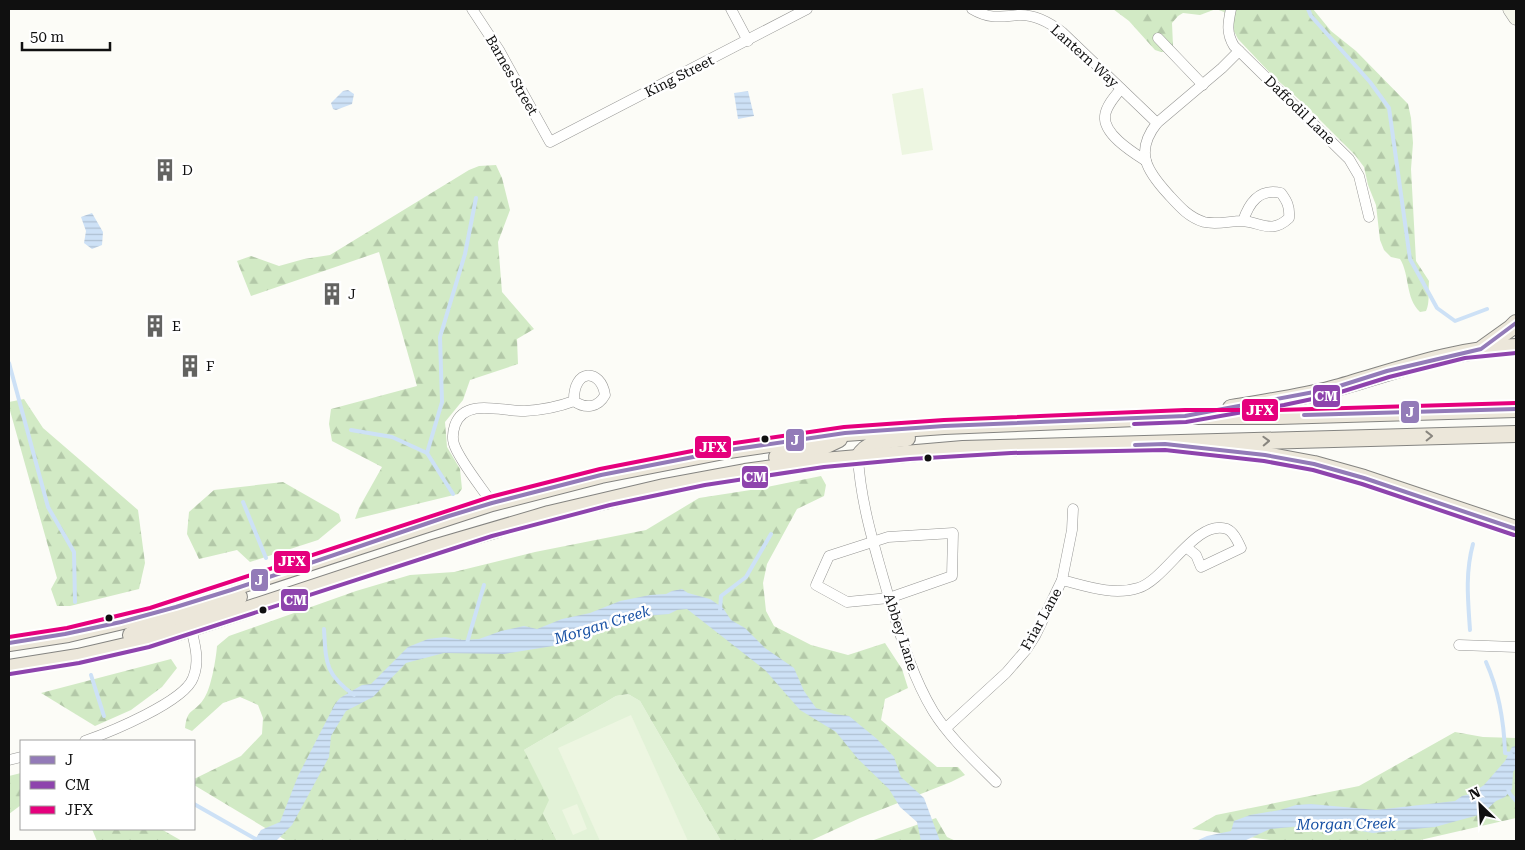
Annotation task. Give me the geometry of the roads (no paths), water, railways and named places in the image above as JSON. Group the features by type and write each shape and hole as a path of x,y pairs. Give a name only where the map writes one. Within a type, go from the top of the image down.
{"highway":[{"path":"1481,349 1516,323"},
{"path":"1185,416 1304,395 1387,371 1464,352 1516,346"},
{"path":"9,643 47,638 152,614 378,538 492,503 601,475 683,458 845,433 985,424 1185,416 1278,416 1514,409"},
{"path":"858,458 868,446 876,443 929,436 985,424"},
{"path":"664,487 719,467 820,448 834,442 845,433"},
{"path":"9,668 115,650 191,628 369,568 490,530 664,487 744,472 858,458 972,449 1513,434"},
{"path":"1165,444 1314,464 1364,478 1516,529"},
{"path":"191,628 193,621 200,614 246,594 253,581"},
{"path":"115,650 127,636 179,617 189,609 190,602"}],"main road":[{"path":"1510,9 1516,18"}],"street":[{"name":"Barnes Street","path":"472,9 499,50 550,142"},
{"path":"731,9 748,41"},
{"name":"King Street","path":"550,142 807,9"},
{"name":"Lantern Way","path":"972,9 992,17 1030,16 1052,24 1157,124"},
{"name":"Daffodil Lane","path":"1231,9 1228,33 1234,46 1349,159 1358,176 1369,217"},
{"path":"1158,38 1204,85"},
{"path":"1239,51 1204,85 1157,124 1149,133 1146,143 1146,161 1154,178 1183,211 1193,218 1216,224 1243,222 1270,227 1282,225 1289,218 1290,208 1287,200 1282,193 1274,191 1258,197 1251,202 1243,222"},
{"path":"1121,89 1112,99 1105,116 1107,129 1127,149 1146,161"},
{"path":"492,503 461,458 454,443 456,423 462,414 479,408 523,411 548,409 574,401"},
{"name":"Abbey Lane","path":"858,458 859,482 872,542 910,664 921,690 934,713 946,728 996,782"},
{"name":"Friar Lane","path":"946,728 1006,673 1026,650 1043,621 1062,580 1072,530 1072,509"},
{"path":"1062,580 1082,586 1115,591 1129,591 1139,588 1162,572 1186,547 1200,535 1217,528 1227,529 1232,532 1241,548 1201,567 1196,555 1186,547"},
{"path":"953,533 952,576 889,598 847,602 816,585 829,556 888,537 953,533"},
{"path":"87,740 129,723 168,702 186,689 193,679 197,660 191,628"},
{"path":"1459,645 1516,647"}],"water":[{"path":"348,90 354,94 352,104 336,110 333,109 331,103 343,91"},
{"path":"748,91 754,116 738,119 734,93"},
{"path":"92,213 103,232 102,245 92,249 84,243 86,231 81,217"},
{"name":"Morgan Creek","path":"682,589 688,593 710,599 723,608 731,620 745,628 765,648 794,668 804,691 816,708 834,714 849,716 877,739 894,757 901,777 924,798 940,841 921,841 917,822 900,807 889,789 858,759 836,732 800,710 765,670 687,609 677,610 669,614 646,616 553,646 504,654 444,653 406,663 373,697 346,711 331,736 329,757 292,825 276,841 254,841 261,830 280,822 298,776 335,704 340,698 362,685 371,684 408,647 428,639 445,637 463,640 479,639 501,631 524,626 537,629 562,619 590,613 620,601 666,594"},
{"name":"Morgan Creek","path":"1516,746 1516,768 1513,772 1512,789 1505,797 1496,801 1482,814 1435,827 1373,833 1337,827 1303,826 1270,829 1244,841 1196,841 1207,836 1231,831 1234,821 1250,815 1296,805 1311,804 1376,810 1455,801 1462,796 1471,794 1484,785 1505,761 1512,747"}],"waterway":[{"path":"1308,9 1311,16 1370,82 1389,108 1410,259 1437,308 1455,321 1487,309"},
{"path":"453,494 427,453 442,402 440,337 465,254 476,198"},
{"path":"9,363 48,507 74,552 75,602"},
{"path":"351,430 392,437 427,453"},
{"path":"243,502 266,558"},
{"path":"720,611 721,596 746,577 771,534"},
{"path":"1470,630 1468,576 1473,544"},
{"path":"467,643 484,585"},
{"path":"324,629 325,651 332,674 344,688 354,695"},
{"path":"1486,662 1500,706 1505,753 1511,754"},
{"path":"91,675 104,716"},
{"path":"1508,789 1516,801"},
{"path":"195,805 259,841"}],"place":[{"name":"D","path":"165,170"},
{"name":"J","path":"332,294"},
{"name":"E","path":"155,326"},
{"name":"F","path":"190,366"}]}
